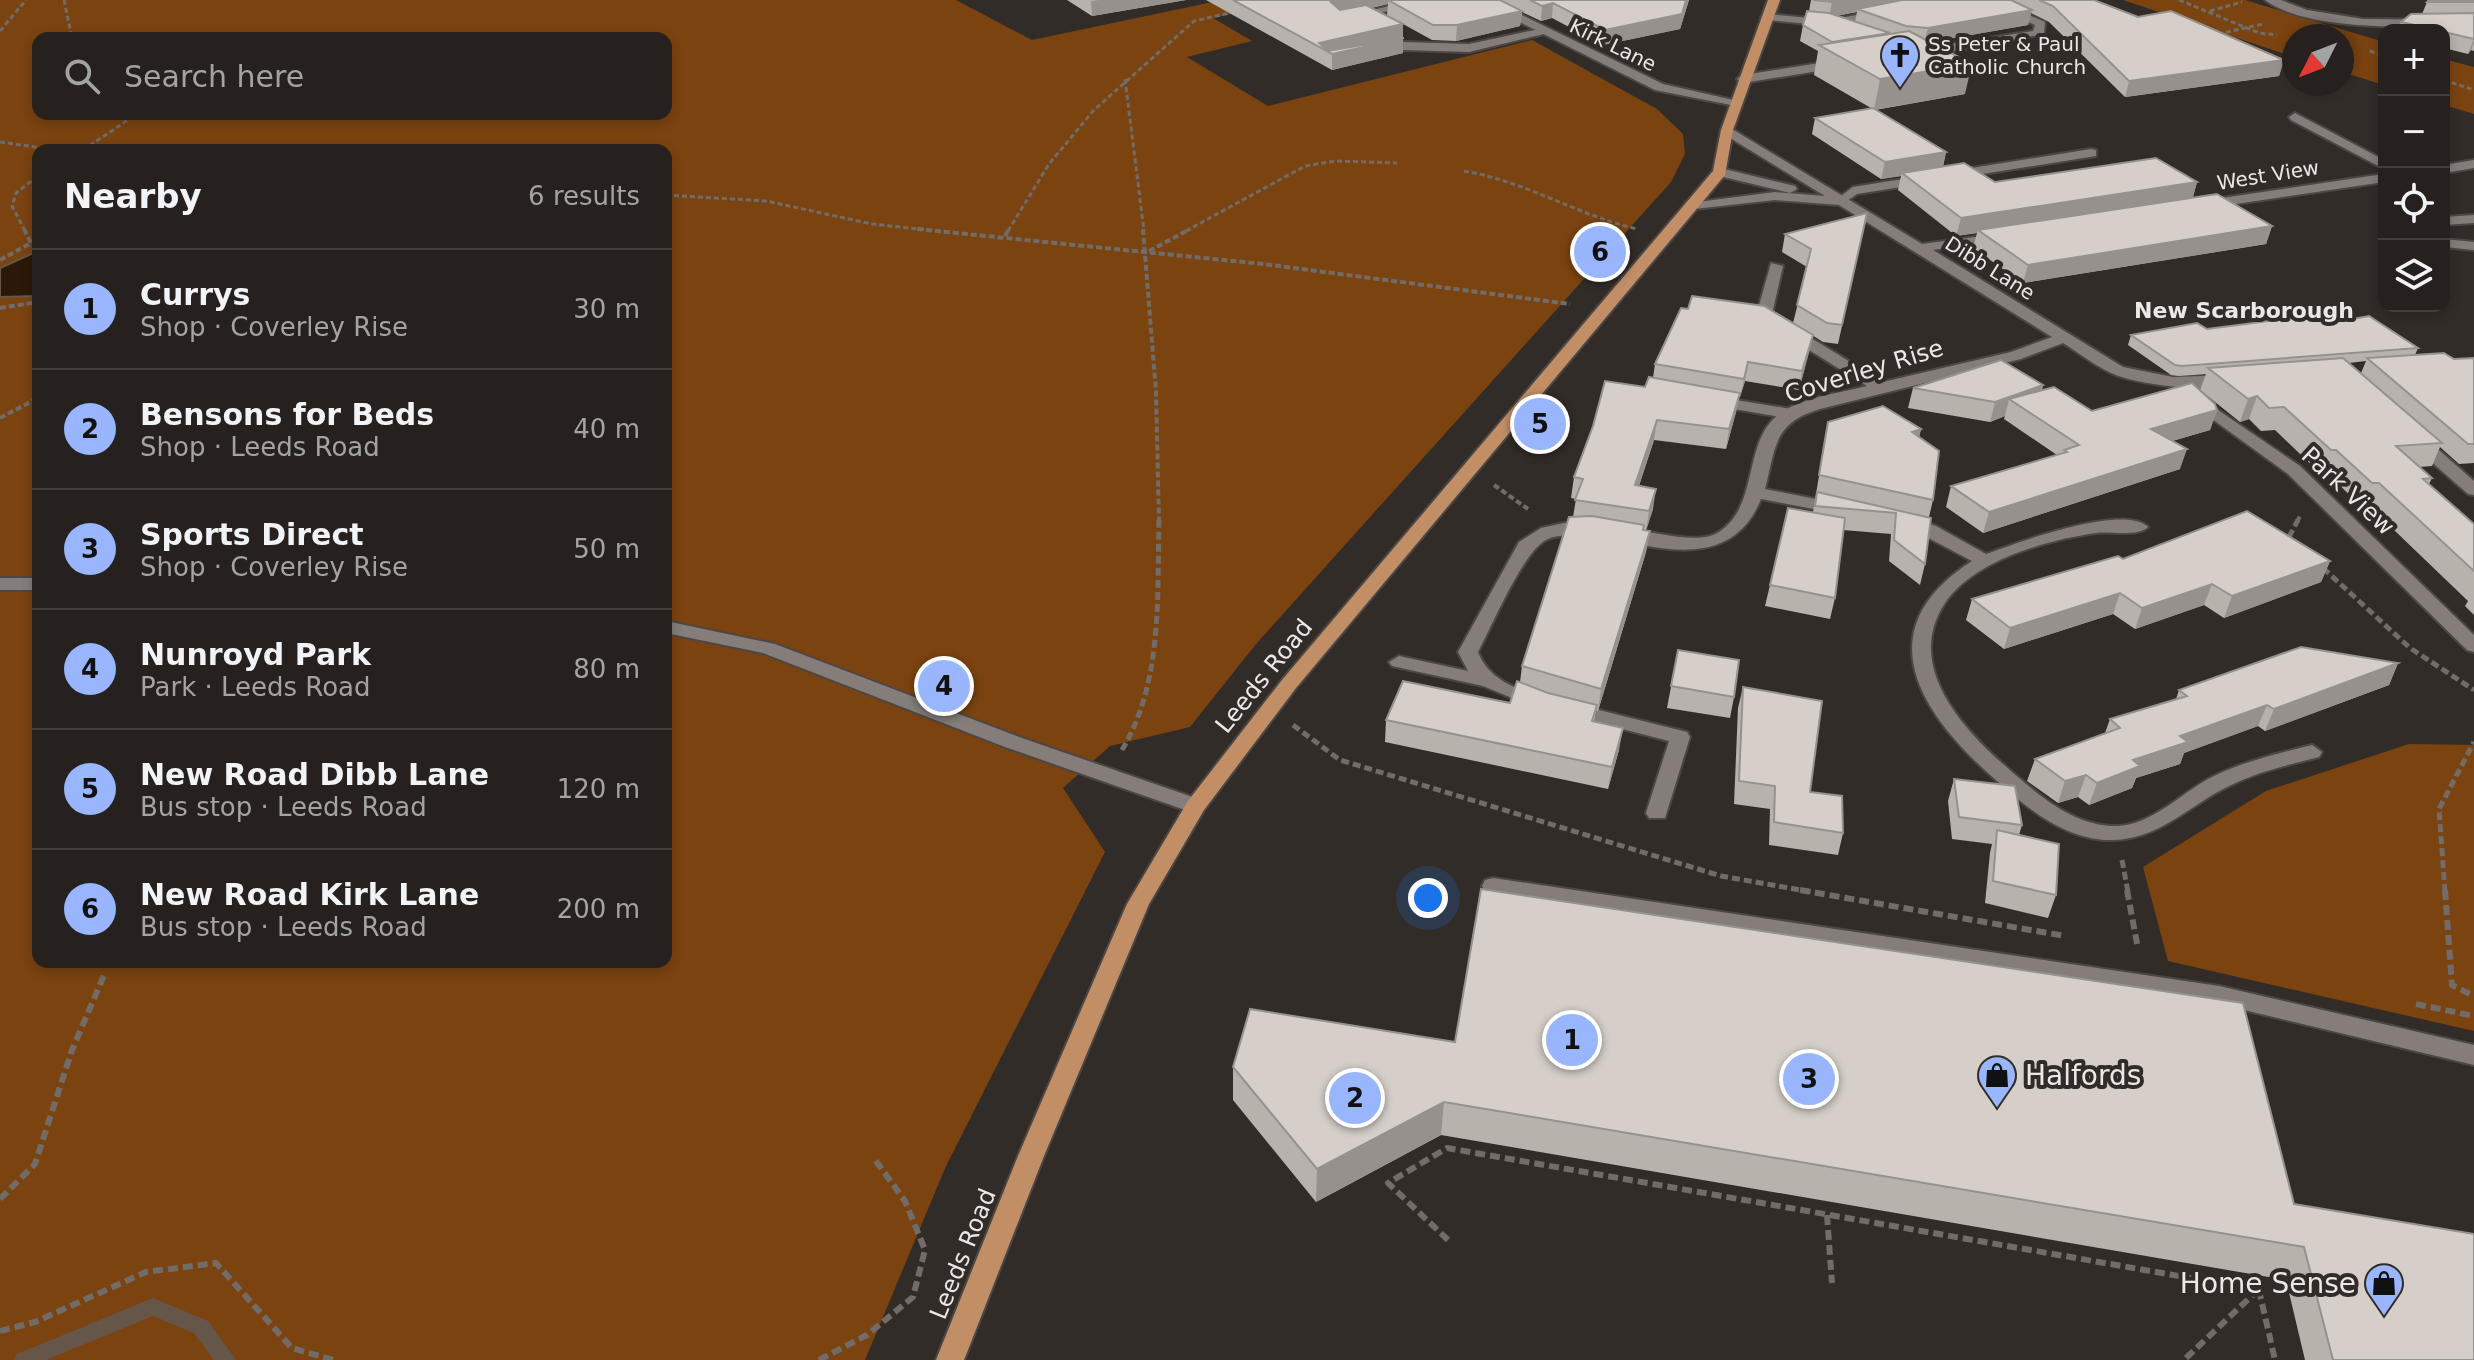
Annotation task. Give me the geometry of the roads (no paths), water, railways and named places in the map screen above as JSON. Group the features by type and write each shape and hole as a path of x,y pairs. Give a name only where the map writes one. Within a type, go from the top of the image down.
{"main road":[{"path":"1720,172 1727,130 1743,79 1774,0"},
{"name":"Leeds Road","path":"950,1360 1031,1156 1138,904 1196,806 1271,708 1720,172"}],"street":[{"path":"1339,19 1431,0"},
{"name":"Kirk Lane","path":"1482,0 1659,87 1736,102"},
{"path":"1900,47 1931,51 2038,34 2041,24 1986,0"},
{"path":"2271,0 2305,13 2363,22 2474,23"},
{"path":"1829,23 1896,10"},
{"path":"1368,13 1394,27"},
{"path":"1767,17 1829,23 1858,33"},
{"path":"1366,51 1393,46 1469,48 1544,31"},
{"path":"1407,33 1432,47"},
{"path":"1743,79 1850,62"},
{"path":"2295,117 2378,162"},
{"name":"Dibb Lane","path":"1727,130 2117,370 2146,381 2179,384 2243,379"},
{"path":"1841,201 1853,191 2091,153"},
{"path":"2450,168 2474,164"},
{"name":"Dibb Lane","path":"1720,172 1841,201"},
{"name":"West View","path":"2183,208 2378,179"},
{"name":"Dibb Lane","path":"1690,207 1735,198 1775,196 1841,201"},
{"path":"2450,221 2474,219"},
{"path":"1921,248 2013,234"},
{"path":"2450,244 2474,246"},
{"path":"1776,266 1764,316 1880,387"},
{"name":"Coverley Rise","path":"1486,681 1473,667 1468,652 1525,546 1539,534 1556,528 1580,527 1685,545 1708,544 1728,537 1741,527 1757,493 1770,435 1777,424 1791,414 1880,387 2033,354 2064,337"},
{"name":"Park View","path":"2179,384 2214,416 2294,470 2474,646"},
{"path":"1698,399 1791,414"},
{"path":"2408,432 2474,490"},
{"path":"1757,493 1861,513"},
{"path":"1891,519 1930,530 1985,561"},
{"path":"2139,527 2111,524 2088,527 2005,552 1961,573 1939,594 1925,618 1923,656 1931,692 1967,744 2050,816 2082,827 2117,833 2147,828 2208,787 2247,769 2312,752"},
{"path":"0,584 32,584"},
{"path":"672,628 768,648 1104,775 1196,806"},
{"path":"1399,662 1486,681 1514,695 1680,737 1657,813"},
{"path":"1493,886 2219,995 2474,1055"}],"waterway":[{"path":"24,1360 153,1307 201,1327 226,1360"}],"place":[{"name":"Ss Peter & Paul Catholic Church","path":"1900,89"},
{"name":"New Road Kirk Lane","path":"1600,252"},
{"name":"New Road Dibb Lane","path":"1540,424"},
{"name":"Nunroyd Park","path":"944,686"},
{"name":"Currys","path":"1572,1040"},
{"name":"Sports Direct","path":"1809,1079"},
{"name":"Bensons for Beds","path":"1355,1098"},
{"name":"Halfords","path":"1997,1109"},
{"name":"Home Sense","path":"2384,1317"}],"district":[{"name":"New Scarborough","path":"2244,310"}]}
